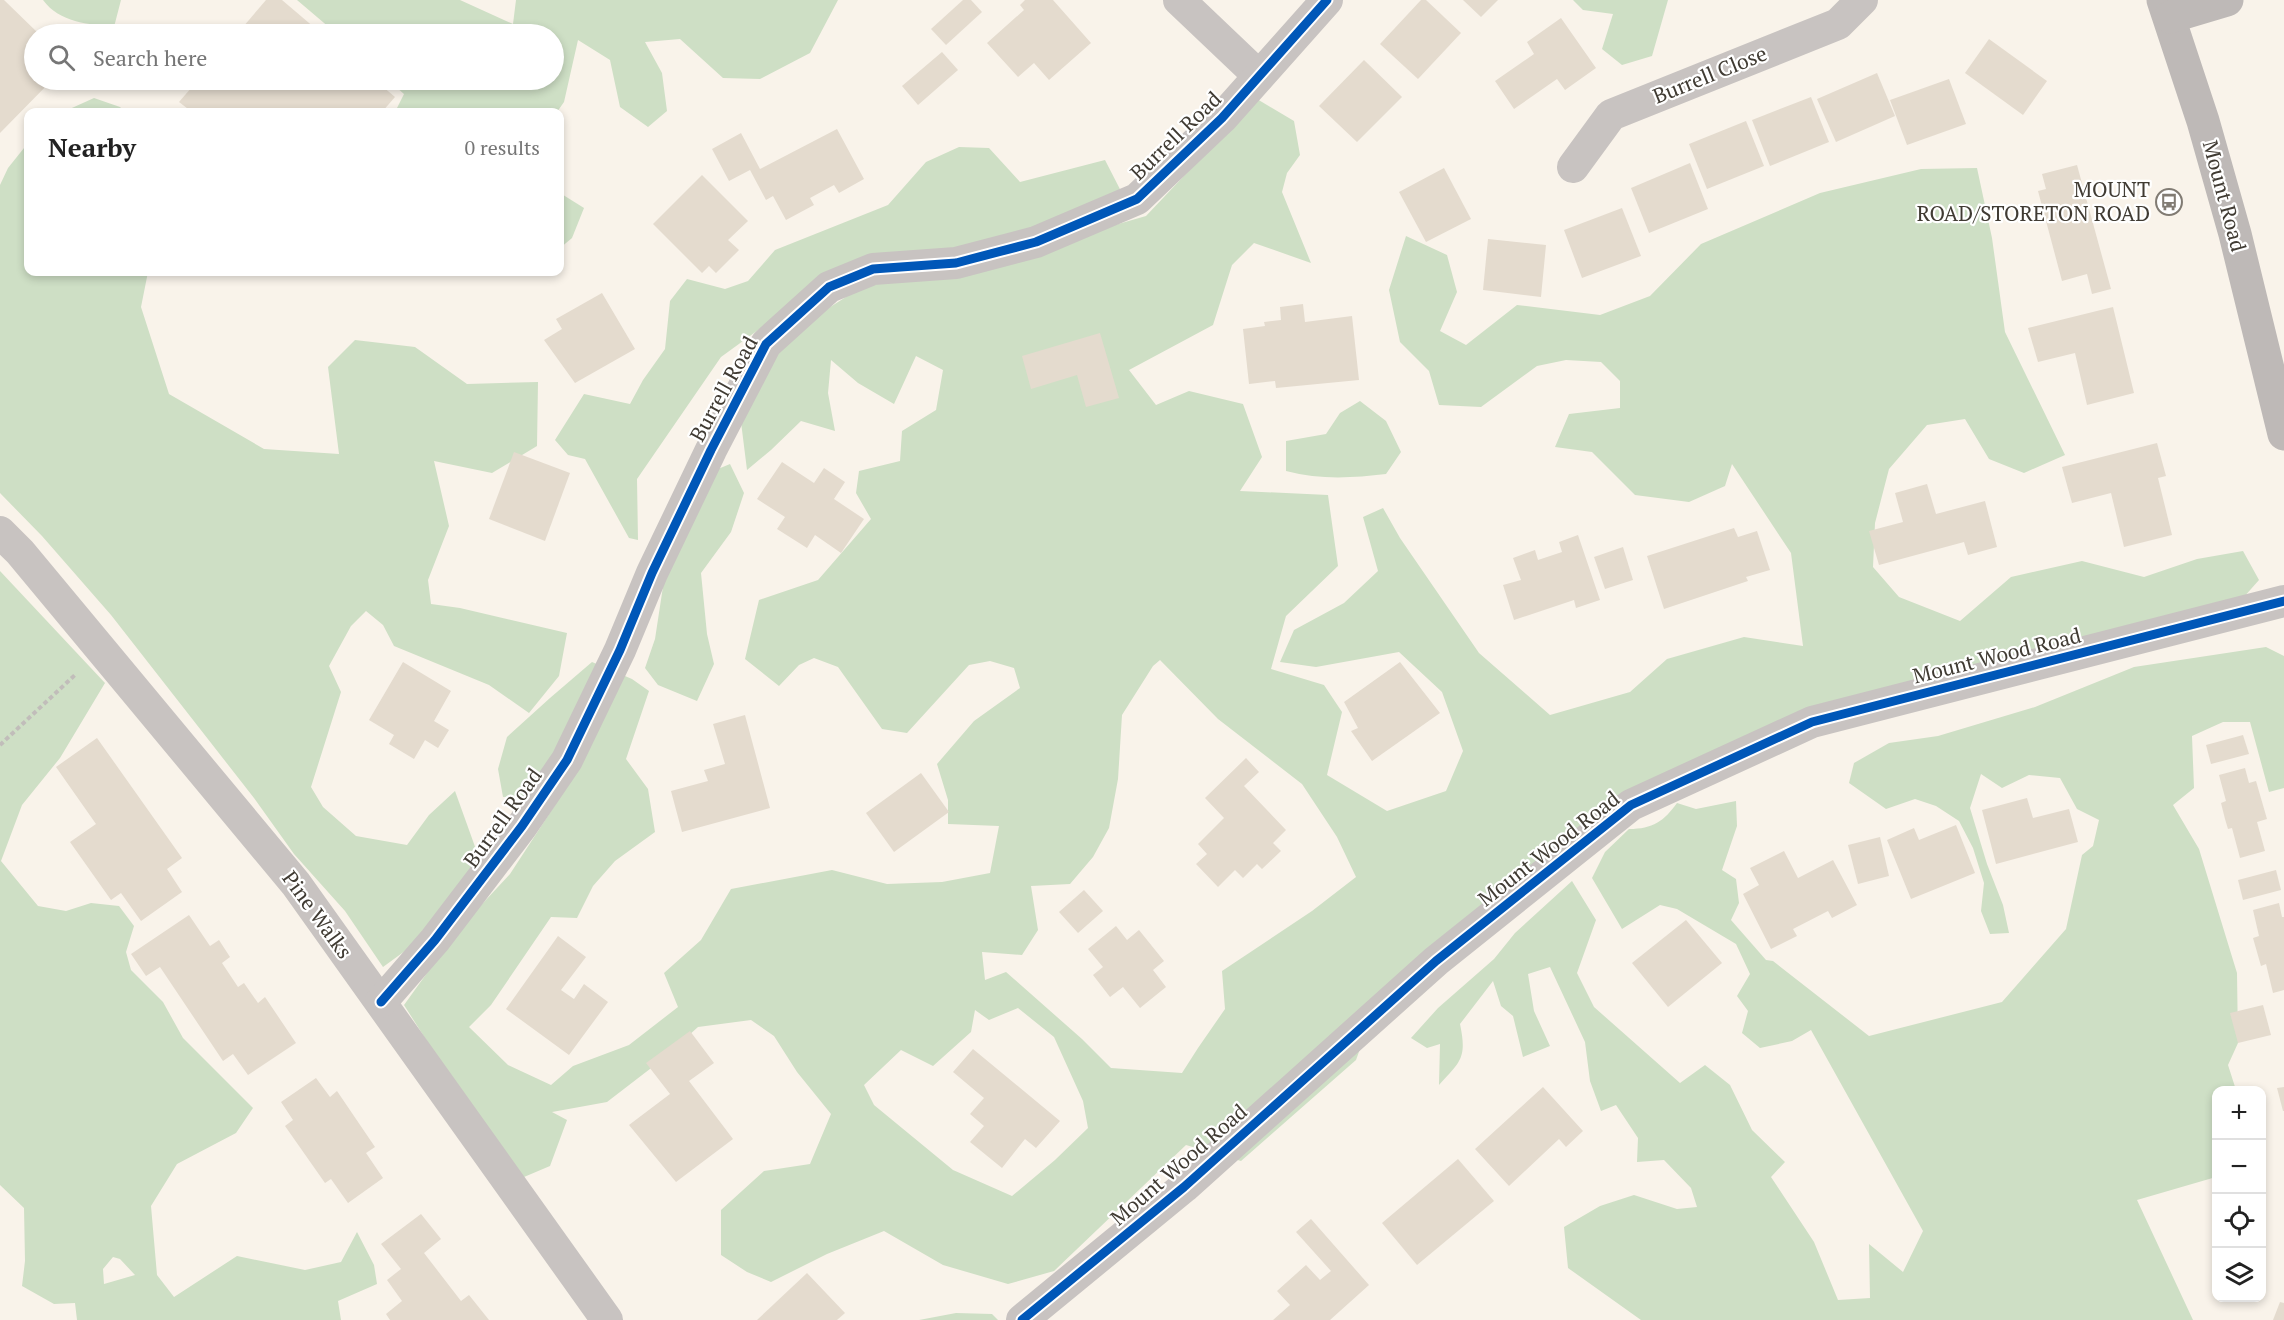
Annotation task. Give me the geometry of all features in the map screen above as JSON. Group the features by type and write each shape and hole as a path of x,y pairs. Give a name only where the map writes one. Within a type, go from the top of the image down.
{"main road":[{"name":"Mount Road","path":"2227,0 2167,9 2203,121 2235,234 2284,434"}],"street":[{"path":"1179,0 1259,76"},
{"name":"Burrell Road","path":"381,1002 435,940 522,826 567,760 620,651 652,573 711,450 766,344 829,287 873,269 956,263 1036,242 1137,199 1222,118 1327,0"},
{"name":"Burrell Close","path":"1573,167 1611,115 1838,24 1862,0"},
{"name":"Pine Walks","path":"0,532 20,552 296,884 606,1320"},
{"name":"Mount Wood Road","path":"1022,1320 1184,1187 1436,962 1631,805 1812,722 2284,601"}],"path":[{"path":"0,746 101,649"}],"green space":[{"path":"43,0 121,0 115,24 75,21 50,8"},
{"path":"297,0 460,0 513,24 325,24"},
{"path":"516,0 838,0 810,53 760,79 723,78 680,39 645,42 662,73 667,111 648,127 620,107 610,60 578,40 564,102 560,108 397,108 404,94 399,90 564,90 564,24 513,24"},
{"path":"1573,0 1668,0 1652,56 1622,65 1602,49 1613,14 1583,10"},
{"path":"94,98 121,108 72,108"},
{"path":"1257,99 1294,121 1300,155 1287,173 1282,192 1311,263 1254,243 1232,265 1213,325 1129,370 1156,405 1189,391 1243,404 1262,457 1240,491 1328,495 1338,566 1286,616 1271,669 1324,685 1342,712 1327,775 1387,811 1446,791 1463,751 1442,692 1399,652 1316,667 1280,662 1294,630 1344,603 1378,571 1363,517 1383,508 1400,538 1479,653 1550,715 1630,692 1667,659 1744,637 1803,646 1791,553 1732,464 1725,486 1689,502 1635,495 1592,452 1555,447 1569,414 1620,408 1620,381 1601,362 1566,360 1537,366 1481,407 1439,405 1429,371 1400,342 1389,290 1406,236 1447,255 1457,292 1440,331 1466,345 1517,305 1600,315 1650,296 1701,244 1820,193 1921,169 1977,168 1992,238 2005,332 2065,455 2024,473 1989,459 1965,419 1927,425 1889,469 1875,523 1873,567 1899,597 1960,621 2011,577 2082,561 2144,577 2197,559 2243,551 2259,580 2243,598 1688,762 1567,835 1379,996 1356,1060 1241,1161 1186,1145 1054,1271 1008,1284 943,1265 884,1231 827,1254 771,1282 747,1272 721,1255 721,1210 764,1171 810,1164 831,1114 797,1072 774,1036 751,1020 698,1027 659,1062 607,1102 552,1112 567,1120 550,1166 524,1177 479,1123 404,1005 458,930 510,874 555,805 524,797 503,797 498,769 507,737 592,662 632,679 649,691 626,759 648,789 655,832 615,861 593,886 577,918 551,917 491,1005 469,1027 508,1065 551,1085 573,1066 629,1045 678,1007 664,973 701,940 731,889 832,870 887,884 942,882 990,873 999,826 948,824 948,800 937,764 974,721 1020,688 1014,668 990,661 969,665 907,733 882,729 838,667 814,658 799,665 779,686 745,659 759,600 818,580 871,519 856,493 859,471 900,461 902,431 936,410 943,370 916,356 894,404 858,383 831,360 828,393 835,431 801,421 747,470 741,422 765,365 791,332 871,281 1087,233 1146,216","holes":["1160,660 1218,719 1302,784 1337,837 1356,877 1312,911 1222,971 1225,1009 1182,1073 1111,1068 1082,1039 1006,972 985,980 982,952 1022,955 1038,930 1031,886 1070,884 1093,857 1109,828 1118,779 1122,715 1153,666","1018,1008 1054,1037 1083,1101 1088,1128 1055,1160 1012,1196 953,1170 874,1105 864,1085 901,1050 933,1066 971,1032 975,1010 989,1020"]},
{"path":"959,147 989,148 1020,182 1105,160 1124,197 776,317 721,357 637,479 638,540 629,538 585,459 568,455 555,440 584,394 630,404 643,380 665,349 670,301 687,279 725,289 748,281 775,250 888,205 926,162"},
{"path":"24,148 24,276 147,276 141,307 169,394 264,449 339,454 328,367 355,340 415,347 467,384 538,382 537,446 492,473 434,461 449,526 428,580 431,604 460,608 567,633 559,676 529,713 489,685 394,646 383,625 366,611 351,626 329,666 341,692 311,787 323,807 356,836 407,845 429,815 455,791 478,855 464,890 420,940 383,967 345,911 294,854 254,798 111,615 42,536 0,493 0,185 8,168"},
{"path":"564,196 584,208 572,238 564,245"},
{"path":"1360,401 1386,421 1401,452 1386,474 1336,477 1311,476 1286,471 1286,441 1326,434 1340,413"},
{"path":"730,464 744,493 731,532 701,573 707,634 714,664 697,701 658,685 645,668 655,639 664,580 718,469"},
{"path":"0,571 105,683 60,758 22,805 1,861 38,906 66,911 91,903 119,906 134,926 126,952 131,970 163,1002 183,1038 253,1108 236,1133 177,1164 151,1206 157,1275 174,1297 237,1256 305,1270 341,1262 357,1232 374,1265 377,1284 338,1301 341,1320 77,1320 75,1303 54,1304 22,1286 25,1261 24,1208 0,1185","holes":["113,1257 120,1259 135,1275 104,1284 103,1269"]},
{"path":"2266,647 2284,656 2284,788 2269,792 2250,722 2223,722 2192,736 2194,788 2173,805 2199,849 2237,973 2238,1043 2228,1065 2235,1086 2212,1086 2212,1178 2137,1200 2193,1320 1641,1320 1568,1268 1564,1227 1600,1206 1634,1195 1677,1209 1697,1207 1691,1188 1664,1160 1637,1162 1638,1138 1616,1105 1601,1111 1590,1081 1585,1042 1550,967 1528,974 1534,1011 1550,1046 1523,1057 1513,1016 1501,1006 1493,981 1460,1024 1463,1044 1460,1058 1453,1070 1439,1085 1440,1044 1427,1048 1411,1038 1438,1008 1494,959 1515,933 1572,881 1596,920 1577,973 1594,1007 1680,1083 1705,1065 1730,1085 1752,1130 1785,1162 1771,1177 1814,1242 1838,1300 1870,1298 1869,1244 1903,1272 1923,1231 1811,1030 1792,1041 1760,1048 1742,1033 1748,1011 1737,996 1750,974 1736,944 1677,909 1660,905 1622,929 1592,878 1605,852 1629,829 1657,823 1677,803 1696,809 1736,801 1737,826 1722,870 1736,879 1739,903 1731,920 1766,960 1773,961 1869,1036 2002,1002 2066,929 2082,855 2093,846 2099,820 2077,809 2060,778 2029,775 2002,788 1981,774 1970,808 1987,864 2003,905 2009,933 1990,934 1981,911 1984,883 1973,848 1959,821 1936,806 1915,799 1886,809 1849,783 1854,763 1889,743 1938,736 2035,707 2134,667"},
{"path":"956,1313 992,1314 998,1320 919,1320"}],"building":[{"path":"0,0 4,0 29,24 24,24 24,90 42,90 0,133"},
{"path":"266,0 282,0 310,24 246,24"},
{"path":"963,0 971,0 982,12 946,45 931,29"},
{"path":"1025,0 1053,0 1091,43 1049,80 1034,63 1018,77 987,43 1024,10 1020,5"},
{"path":"1421,0 1426,0 1461,33 1418,79 1380,44"},
{"path":"1463,0 1498,0 1481,17"},
{"path":"1561,18 1596,68 1565,90 1557,79 1514,109 1495,81 1534,54 1527,42"},
{"path":"1989,39 2047,81 2023,115 1965,73"},
{"path":"942,52 958,70 918,105 902,86"},
{"path":"1364,60 1402,97 1357,142 1319,106"},
{"path":"1877,73 1895,116 1836,142 1817,99"},
{"path":"1949,79 1966,124 1907,145 1890,100"},
{"path":"189,90 387,90 395,97 385,108 187,108 179,102"},
{"path":"1811,97 1829,142 1770,166 1752,120"},
{"path":"1746,121 1764,166 1707,189 1689,144"},
{"path":"837,129 864,179 839,193 834,185 810,198 814,205 786,220 773,196 766,200 750,170 729,181 712,149 741,133 760,169"},
{"path":"1690,163 1708,209 1649,233 1631,188"},
{"path":"2077,165 2111,289 2092,294 2087,274 2062,281 2038,191 2046,189 2042,174"},
{"path":"1444,168 1471,219 1426,242 1399,192"},
{"path":"702,175 748,221 728,240 739,250 716,273 709,266 702,273 653,224"},
{"path":"1622,208 1641,256 1582,278 1564,230"},
{"path":"1488,239 1546,245 1541,297 1483,290"},
{"path":"602,293 635,349 575,383 544,340 562,329 556,319"},
{"path":"1303,304 1305,322 1352,316 1359,380 1276,388 1275,381 1249,384 1243,329 1265,326 1264,322 1281,320 1280,307"},
{"path":"2113,307 2134,393 2087,405 2075,353 2038,362 2028,328"},
{"path":"1100,333 1119,398 1086,407 1077,375 1031,389 1022,356"},
{"path":"2157,443 2166,476 2158,478 2172,535 2124,547 2111,493 2072,503 2062,467"},
{"path":"514,452 570,473 545,541 489,519"},
{"path":"782,462 814,483 824,468 845,482 834,499 864,519 841,553 815,535 807,548 777,529 785,517 757,499"},
{"path":"1927,484 1936,514 1985,501 1997,547 1968,555 1964,542 1879,565 1869,531 1903,522 1895,493"},
{"path":"1734,528 1738,537 1757,531 1770,570 1746,577 1748,581 1664,609 1647,556"},
{"path":"1578,535 1600,600 1576,608 1574,600 1514,620 1503,585 1521,580 1513,558 1535,550 1538,560 1562,552 1559,542"},
{"path":"1623,547 1633,580 1605,589 1594,557"},
{"path":"403,662 451,691 434,721 449,730 438,748 425,740 414,759 389,744 394,735 369,720"},
{"path":"1400,662 1440,713 1372,761 1351,731 1358,728 1344,702"},
{"path":"745,715 770,808 682,832 671,791 708,781 704,770 725,764 713,724"},
{"path":"2243,735 2249,754 2211,764 2206,745"},
{"path":"97,738 182,858 167,869 182,892 141,921 121,893 111,900 70,842 96,824 56,767"},
{"path":"1246,758 1259,772 1244,786 1286,830 1273,843 1281,851 1262,869 1257,864 1243,878 1235,870 1218,887 1196,864 1207,854 1198,844 1224,818 1205,798"},
{"path":"2245,768 2249,783 2256,781 2267,819 2257,822 2265,851 2240,858 2232,828 2228,829 2225,819 2221,803 2226,801 2219,775"},
{"path":"921,773 949,812 894,852 866,813"},
{"path":"2027,798 2033,818 2069,809 2078,842 1996,864 1982,810"},
{"path":"1956,825 1975,873 1911,899 1887,840 1914,828 1919,840"},
{"path":"1880,837 1889,876 1858,884 1848,845"},
{"path":"1784,851 1798,878 1833,860 1857,905 1832,918 1828,911 1793,929 1797,936 1771,949 1743,894 1759,885 1750,868"},
{"path":"2276,870 2281,890 2243,900 2238,880"},
{"path":"1084,890 1103,911 1078,933 1059,912"},
{"path":"2279,903 2282,917 2284,917 2284,990 2273,993 2266,964 2261,966 2253,938 2259,936 2253,910"},
{"path":"189,915 210,946 219,940 230,957 222,963 238,987 244,983 258,1003 265,997 296,1043 248,1075 233,1054 223,1061 160,967 146,976 131,954"},
{"path":"1686,920 1722,963 1668,1007 1632,963"},
{"path":"1116,926 1127,940 1139,930 1164,961 1153,970 1166,987 1140,1008 1123,987 1110,997 1093,975 1103,967 1088,949"},
{"path":"558,936 586,957 561,990 574,999 584,984 608,1002 569,1055 506,1009"},
{"path":"2263,1005 2271,1035 2238,1043 2230,1013"},
{"path":"690,1031 714,1063 689,1081 733,1139 676,1182 629,1125 670,1094 646,1063"},
{"path":"973,1049 1060,1121 1036,1148 1025,1139 1002,1168 970,1142 984,1126 970,1114 984,1098 953,1072"},
{"path":"316,1078 330,1097 337,1091 375,1147 366,1153 383,1178 348,1203 331,1179 325,1183 285,1126 293,1120 281,1102"},
{"path":"1543,1087 1583,1131 1566,1147 1559,1139 1509,1186 1475,1149"},
{"path":"2284,1087 2284,1111 2283,1111 2277,1088"},
{"path":"1458,1159 1494,1201 1417,1265 1382,1223"},
{"path":"421,1214 441,1239 424,1253 461,1301 469,1295 489,1320 390,1320 386,1314 402,1301 387,1280 401,1269 381,1244"},
{"path":"1311,1219 1369,1285 1330,1320 1273,1320 1290,1305 1277,1291 1306,1265 1320,1280 1331,1271 1296,1232"},
{"path":"807,1273 845,1313 837,1320 757,1320"},
{"path":"2280,1302 2284,1303 2284,1320 2273,1320"}],"cycle path":[{"path":"381,1002 435,940 522,826 567,760 620,650 652,573 711,450 766,344 829,287 873,269 956,263 1036,242 1137,199 1222,118 1327,0"},
{"path":"1022,1320 1184,1187 1436,961 1631,805 1812,722 2284,601"}],"place":[{"name":"MOUNT ROAD/STORETON ROAD","path":"2169,202"}]}
